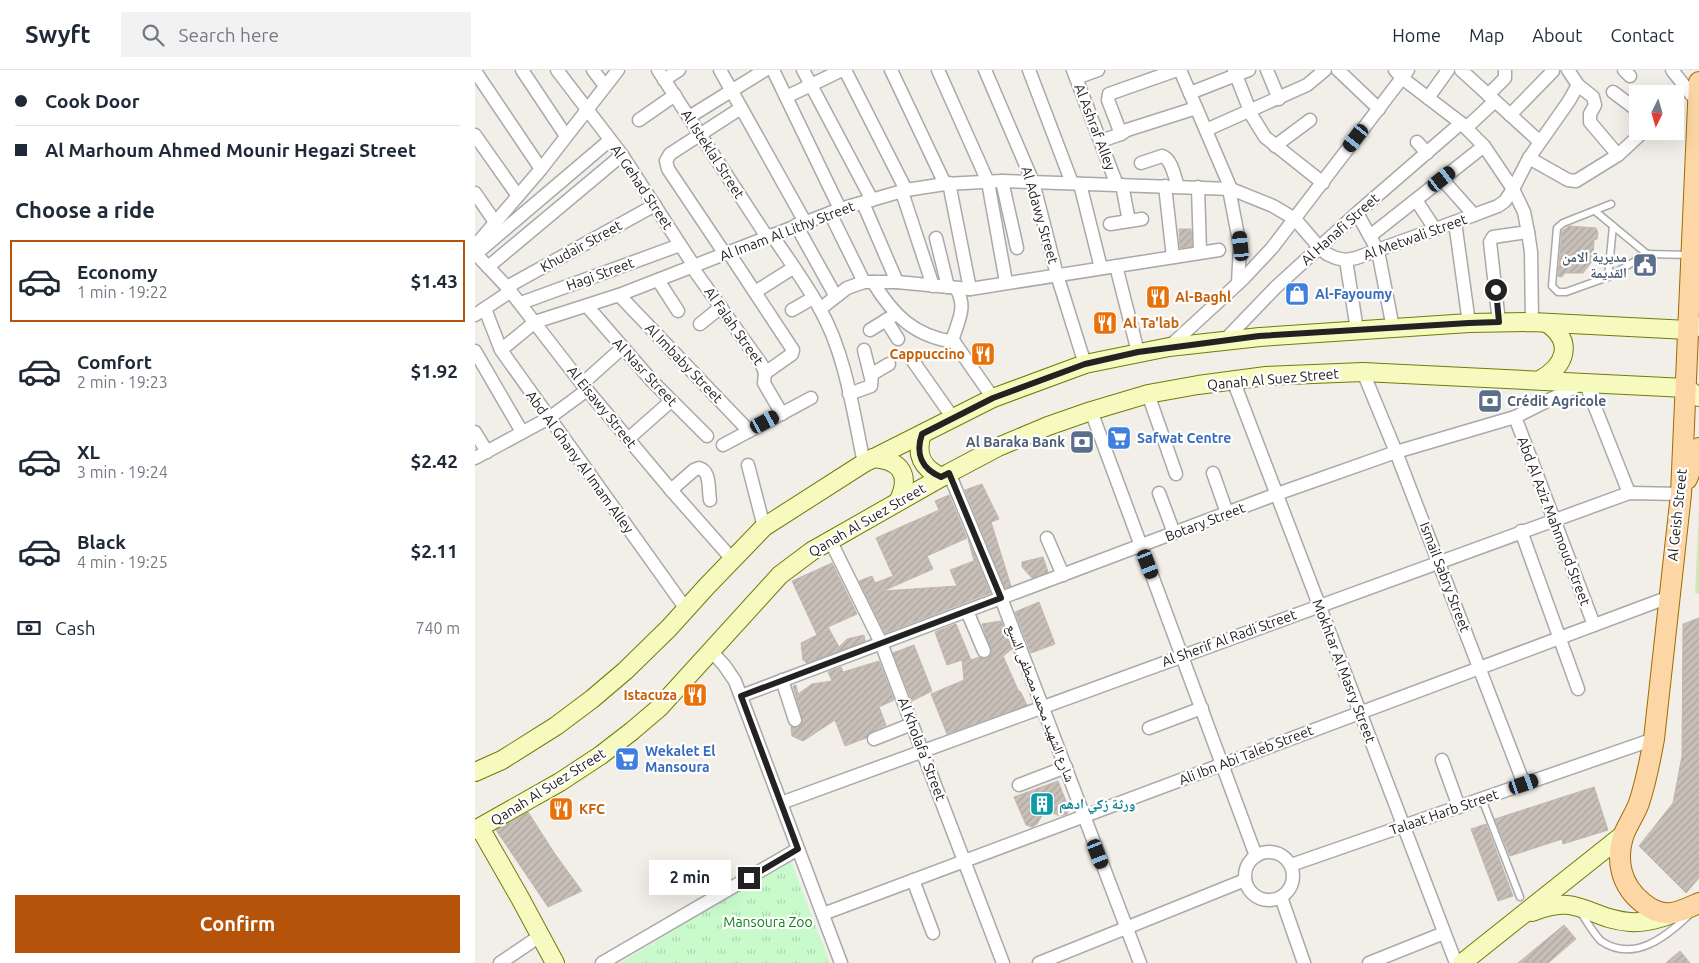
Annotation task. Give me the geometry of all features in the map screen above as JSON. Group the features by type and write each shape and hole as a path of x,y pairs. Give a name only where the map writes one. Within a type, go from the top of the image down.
{"main road":[{"name":"Al Geish Street","path":"1672,914 1659,912 1647,906 1636,897 1627,887 1619,861 1620,847 1624,834 1638,804 1648,772 1653,740 1692,392 1691,255 1697,171 1699,82"},
{"path":"1693,211 1699,230"},
{"path":"1539,322 1555,329 1561,338 1563,348 1562,358 1558,367 1540,380"},
{"path":"475,772 502,760 555,726 592,699 625,671 764,527 868,461 993,398 1085,364 1138,352 1225,340 1469,323 1539,322 1693,328"},
{"name":"Qanah Al Suez Street","path":"477,829 560,782 601,755 659,708 712,652 740,618 780,575 812,550 945,475 1048,426 1148,394 1266,376 1363,372 1585,382 1692,392"},
{"path":"922,434 919,449 920,457 928,470 945,475"},
{"path":"1681,494 1699,448"},
{"path":"868,461 883,459 893,462 901,469 905,479 904,490 899,500"},
{"path":"477,829 555,963"},
{"path":"1462,963 1624,834"},
{"path":"1573,874 1572,893 1580,906"},
{"path":"1522,917 1544,907 1567,904 1580,906 1609,918 1631,922 1652,921 1699,904"}],"street":[{"path":"522,70 566,136"},
{"name":"Al Gehad Street","path":"557,70 622,155 693,267"},
{"path":"593,70 605,86"},
{"path":"475,251 495,222 541,168 618,70"},
{"path":"661,75 679,70"},
{"path":"720,70 800,223 835,295"},
{"path":"689,117 765,70"},
{"path":"773,70 835,211 869,282 886,304 898,339"},
{"path":"803,70 867,202 897,282"},
{"path":"786,97 843,70 904,191 933,286"},
{"path":"891,70 947,184 970,289"},
{"path":"939,70 988,182 1006,282"},
{"name":"Al Adawy Street","path":"985,70 1033,182 1057,275 1085,364"},
{"path":"1029,70 1076,184 1101,268"},
{"path":"1074,74 1098,70"},
{"path":"1121,134 1108,100 1109,94 1179,70 1230,189 1241,246 1238,283"},
{"path":"1190,93 1235,73 1249,70"},
{"path":"1267,70 1279,99"},
{"path":"1206,130 1307,86 1325,70"},
{"path":"1338,70 1379,109"},
{"path":"1427,98 1448,70"},
{"path":"1461,70 1541,142"},
{"name":"Al Hanafi Street","path":"1225,340 1276,287 1319,247 1427,152 1463,126 1491,98 1505,78 1505,70"},
{"path":"1568,70 1578,85 1593,97 1595,101 1589,119 1591,125 1618,156"},
{"path":"1672,70 1698,102"},
{"path":"475,71 541,168"},
{"path":"1510,115 1553,71"},
{"path":"1235,73 1259,129 1275,146 1323,183"},
{"path":"1169,347 1273,248 1379,109 1402,73 1427,98 1463,126 1484,146 1513,190 1524,212 1528,232 1539,322"},
{"name":"Al Ashraf Alley","path":"1074,74 1119,185 1129,221"},
{"name":"Al Isteklal Street","path":"661,75 700,135 817,303 836,345 868,461"},
{"name":"Al Metwali Street","path":"1295,219 1327,254 1346,260 1378,251 1498,206 1513,190 1529,158 1578,85"},
{"path":"1613,92 1629,104"},
{"path":"639,120 675,95"},
{"path":"741,108 670,154 666,161 793,350 792,354 765,373"},
{"path":"1101,141 1127,130 1196,108"},
{"path":"1275,146 1310,120"},
{"path":"475,135 518,196"},
{"path":"475,251 610,140"},
{"path":"1529,158 1572,182 1618,156 1635,140"},
{"path":"1417,142 1427,152"},
{"path":"1370,236 1484,146"},
{"path":"488,267 622,155"},
{"path":"1141,163 1162,156 1169,160 1173,257"},
{"path":"1442,179 1474,215"},
{"path":"1001,252 1021,248 1002,181"},
{"name":"Al Imam Al Lithy Street","path":"501,350 535,322 619,295 727,254 800,223 904,191 947,184 1002,181 1230,189 1273,206 1295,219"},
{"path":"1198,187 1201,252"},
{"path":"475,193 495,222"},
{"path":"1416,200 1435,229"},
{"name":"Khudair Street","path":"480,312 509,289 655,206"},
{"path":"1357,213 1378,251 1393,328"},
{"path":"1111,224 1143,219"},
{"path":"1455,222 1469,323"},
{"path":"1499,322 1491,239 1493,237 1528,232"},
{"path":"936,238 952,288 960,295 963,306 953,338 954,342 993,398"},
{"name":"Hagi Street","path":"521,303 614,263 680,245"},
{"path":"792,310 817,303 847,288 869,282 897,282 970,289 1219,250"},
{"name":"Al Eisawy Street","path":"475,251 521,303 584,387 732,559"},
{"path":"1346,260 1357,330"},
{"path":"1116,266 1138,352"},
{"name":"Al Falah Street","path":"693,267 762,365 765,373 764,383 782,414"},
{"path":"755,292 793,268"},
{"path":"658,280 678,311"},
{"name":"Al Imbaby Street","path":"619,295 749,431"},
{"name":"Al Nasr Street","path":"587,306 622,348 671,401 707,436"},
{"path":"700,324 721,307"},
{"name":"Abd Al Ghany Al Imam Alley","path":"480,312 501,350 686,609"},
{"path":"871,330 891,317"},
{"path":"891,317 905,322 931,337 954,342"},
{"path":"475,458 549,418 584,387 622,348"},
{"path":"849,394 872,384 864,350"},
{"path":"475,351 522,432"},
{"path":"913,361 953,418"},
{"path":"871,378 875,371 889,364"},
{"name":"Ismail Sabry Street","path":"1363,372 1439,561 1524,784"},
{"name":"Mokhtar Al Masry Street","path":"1233,380 1456,963"},
{"path":"1585,382 1629,492"},
{"name":"Botary Street","path":"741,696 1277,494 1396,452 1515,417 1585,382"},
{"path":"1148,394 1176,474"},
{"path":"723,445 811,398"},
{"path":"628,439 671,401"},
{"path":"1091,411 1256,856"},
{"name":"Abd Al Aziz Mahmoud Street","path":"1515,417 1594,625"},
{"path":"475,432 487,452"},
{"path":"748,465 764,527"},
{"path":"671,490 694,470 703,469 706,473 709,500"},
{"path":"1213,473 1227,513"},
{"name":"شارع الشهيد محمد مصطفى السبع","path":"945,475 1001,598 1140,963"},
{"name":"Al Sherif Al Radi Street","path":"781,803 1629,492 1681,494"},
{"path":"1159,493 1174,533"},
{"path":"1521,531 1578,689"},
{"path":"1047,538 1063,575"},
{"name":"Al Kholafa' Street","path":"830,540 881,643 1003,963"},
{"name":"Ali Ibn Abi Taleb Street","path":"823,914 1669,596"},
{"path":"967,611 984,651"},
{"path":"712,652 725,665 735,681 841,963"},
{"path":"782,680 795,720"},
{"path":"1149,728 1202,708"},
{"path":"874,739 912,724"},
{"name":"Talaat Harb Street","path":"1291,865 1653,740"},
{"path":"1442,760 1459,807"},
{"path":"1019,785 1066,767"},
{"path":"602,963 798,849"},
{"path":"1272,852 1279,854 1291,865 1293,872 1291,886 1281,897 1274,900 1259,898 1248,888 1245,880 1247,866 1256,856 1272,852"},
{"path":"913,880 933,933"},
{"path":"1039,963 1063,958 1126,928 1245,880"},
{"path":"1281,897 1304,963"},
{"path":"1369,963 1444,933"},
{"path":"500,963 540,936"}],"lane":[{"path":"1611,204 1563,222 1557,228 1552,286 1554,290 1562,293 1608,277 1647,254 1691,255"},
{"path":"1595,210 1647,254"},
{"path":"1608,277 1613,226"},
{"path":"1482,799 1520,897"},
{"path":"1580,906 1601,941 1614,951 1630,955 1646,952 1660,943 1699,904"}],"green space":[{"path":"1699,509 1699,594 1695,593"},
{"name":"Mansoura Zoo","path":"790,859 830,963 620,963"}],"building":[{"path":"1569,226 1596,228 1598,233 1597,239 1594,240 1593,260 1583,273 1565,273 1562,277 1558,276 1562,231"},
{"path":"1179,229 1191,229 1192,246 1180,248"},
{"path":"982,484 999,519 991,522 1011,586 1005,588 965,490"},
{"path":"949,495 967,538 927,556 933,569 883,591 957,586 950,570 974,561 968,539 990,593 885,633 859,581 872,576 875,583 893,576 876,538 939,510 935,501"},
{"path":"1043,557 1048,572 1032,578 1022,567 1022,562"},
{"path":"832,563 857,614 828,627 839,647 847,639 864,635 865,641 807,663 803,660 801,643 817,635 792,581"},
{"path":"1039,602 1055,644 1031,653 1015,612"},
{"path":"1699,618 1699,878 1686,893 1639,846 1673,803 1682,756 1683,624"},
{"path":"1001,621 1012,649 1003,656 1027,705 947,734 931,694 964,680 962,660 947,665 935,632 956,624 971,660 979,657 987,659 992,652 982,624"},
{"path":"914,645 932,691 912,701 893,653"},
{"path":"879,661 894,700 879,707 886,725 871,732 866,738 845,746 835,720 803,741 792,736 791,727 798,728 803,721 793,686 796,685 798,694 812,684 832,681 828,672 841,667 843,672"},
{"name":"ورثة زكي ادهم","path":"1058,781 1069,809 1067,814 1060,816 1051,812 1043,814 1037,824 1032,827 1026,825 1014,797"},
{"path":"1594,787 1608,830 1563,844 1562,839 1510,856 1495,819"},
{"path":"528,812 582,891 548,907 496,830"},
{"path":"1486,824 1513,896 1498,901 1471,829"},
{"path":"1564,925 1576,939 1548,963 1518,963"},
{"path":"1680,951 1690,963 1666,963"}],"place":[{"name":"مديرية الامن القديمة","path":"1645,265"},
{"name":"Al-Fayoumy","path":"1297,294"},
{"name":"Al-Baghl","path":"1158,297"},
{"name":"Al Ta'lab","path":"1105,323"},
{"name":"Cappuccino","path":"983,354"},
{"name":"Crédit Agricole","path":"1490,401"},
{"name":"Safwat Centre","path":"1119,438"},
{"name":"Al Baraka Bank","path":"1082,442"},
{"name":"Istacuza","path":"695,695"},
{"name":"Wekalet El Mansoura","path":"627,759"},
{"name":"ورثة زكي ادهم","path":"1042,804"},
{"name":"KFC","path":"561,809"}],"route":[{"path":"749,878 798,849 741,696 1001,598 949,473 941,477 928,470 923,464 919,449 922,434 993,398 1085,364 1138,352 1259,336 1499,322 1496,290"}]}
